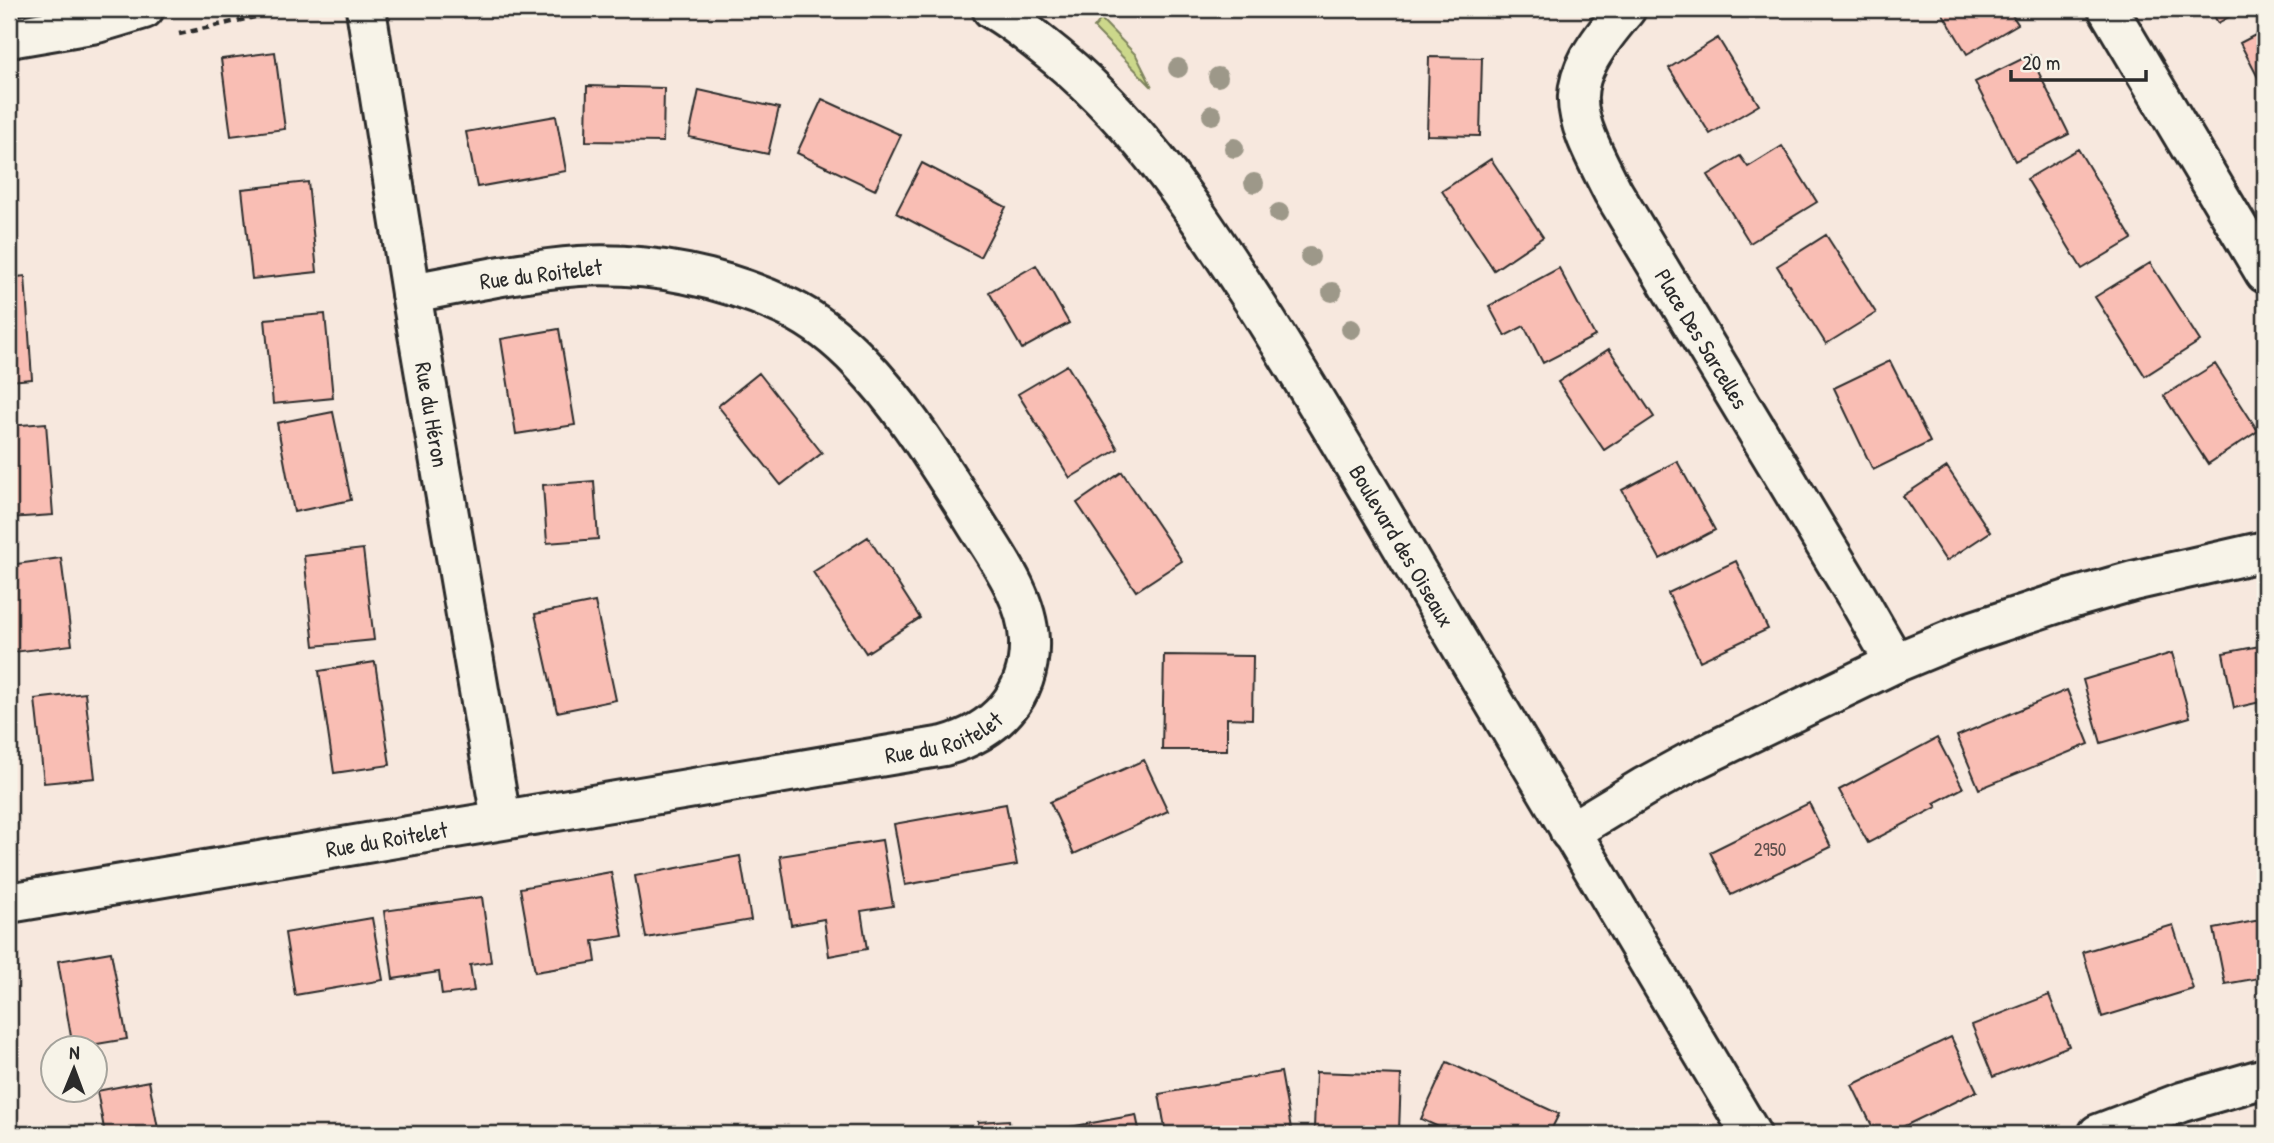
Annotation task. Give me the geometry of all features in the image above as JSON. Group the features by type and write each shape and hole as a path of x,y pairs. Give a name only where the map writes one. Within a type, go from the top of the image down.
{"street":[{"path":"9,38 97,23 144,9"},
{"name":"Rue du Héron","path":"366,9 411,293 501,819"},
{"name":"Boulevard des Oiseaux","path":"992,9 1054,54 1103,97 1146,144 1201,219 1310,388 1570,832 1751,1134"},
{"name":"Place Des Sarcelles","path":"1626,9 1595,47 1579,78 1578,108 1589,144 1613,192 1895,663"},
{"path":"2108,9 2265,273"},
{"name":"Rue du Roitelet","path":"9,902 930,748 962,741 991,725 1003,714 1021,686 1029,655 1027,623 1013,586 937,463 894,401 861,363 816,322 761,296 690,274 619,266 576,266 411,293"},
{"path":"1570,832 1688,763 1895,663 1970,632 2133,581 2265,551"},
{"path":"2098,1134 2182,1102 2265,1078"}],"green space":[{"path":"1101,19 1136,55 1152,87 1094,28"}],"building":[{"path":"1489,9 1506,9 1499,17"},
{"path":"1940,9 2008,9 2018,24 1967,54"},
{"path":"2210,9 2243,9 2218,23"},
{"path":"2265,30 2265,91 2240,43"},
{"path":"1718,38 1759,105 1710,134 1669,68"},
{"path":"275,52 285,129 231,136 221,59"},
{"path":"2030,55 2069,134 2015,161 1975,82"},
{"path":"1429,57 1482,58 1480,136 1427,135"},
{"path":"587,86 664,88 663,142 586,141"},
{"path":"699,90 779,108 768,154 689,137"},
{"path":"822,99 901,135 875,190 797,153"},
{"path":"556,116 566,171 477,187 466,132"},
{"path":"1782,146 1817,202 1750,243 1708,175 1740,156 1748,167"},
{"path":"2078,149 2132,239 2082,269 2027,179"},
{"path":"1491,159 1543,237 1494,270 1442,191"},
{"path":"922,163 1006,207 980,257 896,213"},
{"path":"308,182 317,272 252,279 242,189"},
{"path":"1826,235 1876,313 1826,344 1777,266"},
{"path":"2150,263 2200,341 2145,376 2095,297"},
{"path":"1036,265 1069,323 1022,349 989,292"},
{"path":"1559,268 1595,336 1543,363 1524,326 1505,336 1489,306"},
{"path":"25,276 32,379 9,381 9,278"},
{"path":"325,314 333,398 273,404 265,319"},
{"path":"559,329 575,425 516,434 501,339"},
{"path":"1609,349 1654,417 1604,450 1558,382"},
{"path":"1890,361 1930,442 1873,470 1834,388"},
{"path":"2215,364 2258,431 2208,464 2164,396"},
{"path":"1067,365 1118,449 1070,478 1018,394"},
{"path":"759,373 822,453 781,485 718,406"},
{"path":"333,412 351,500 294,512 277,423"},
{"path":"46,423 53,515 9,518 9,426"},
{"path":"1677,461 1715,530 1660,559 1622,490"},
{"path":"1947,467 1990,532 1946,561 1903,496"},
{"path":"1122,472 1182,561 1136,591 1077,503"},
{"path":"594,481 598,539 547,543 543,485"},
{"path":"868,537 920,618 866,653 813,572"},
{"path":"363,549 374,640 314,646 304,556"},
{"path":"61,558 72,645 14,652 9,611 9,565"},
{"path":"1736,561 1768,629 1700,661 1668,593"},
{"path":"595,602 616,700 557,712 535,614"},
{"path":"2265,645 2265,701 2234,708 2223,653"},
{"path":"2172,653 2190,717 2101,743 2083,680"},
{"path":"1164,655 1253,656 1252,719 1227,718 1227,750 1162,750"},
{"path":"375,662 390,765 334,773 319,671"},
{"path":"2067,690 2089,744 1979,789 1957,736"},
{"path":"85,693 95,778 44,783 35,699"},
{"path":"1937,738 1963,788 1934,803 1937,807 1868,843 1839,790"},
{"path":"1144,760 1168,811 1074,854 1050,802"},
{"path":"1809,803 1831,847 1731,895 1710,852"},
{"path":"1006,804 1017,865 905,885 894,824"},
{"path":"882,840 893,906 861,911 867,949 829,956 824,919 791,925 780,856"},
{"path":"740,856 751,920 646,938 635,876"},
{"path":"611,872 623,936 593,941 596,962 535,972 520,888"},
{"path":"482,897 491,962 470,965 474,991 442,995 439,972 393,979 384,911"},
{"path":"372,918 383,980 295,995 285,933"},
{"path":"2265,919 2265,977 2225,984 2214,929"},
{"path":"2173,925 2193,989 2102,1017 2083,952"},
{"path":"111,952 127,1039 108,1042 108,1034 71,1034 58,961"},
{"path":"2049,995 2069,1046 1993,1077 1972,1025"},
{"path":"1951,1037 1977,1091 1888,1134 1876,1134 1852,1085"},
{"path":"1447,1062 1559,1114 1549,1134 1454,1134 1421,1119"},
{"path":"1281,1072 1292,1134 1166,1134 1159,1094"},
{"path":"1316,1072 1401,1075 1399,1132 1314,1129"},
{"path":"149,1081 159,1134 105,1134 99,1104 108,1104 108,1089"},
{"path":"1136,1115 1140,1134 1054,1134 1053,1130"},
{"path":"1009,1120 1010,1134 979,1134 978,1122"}]}
